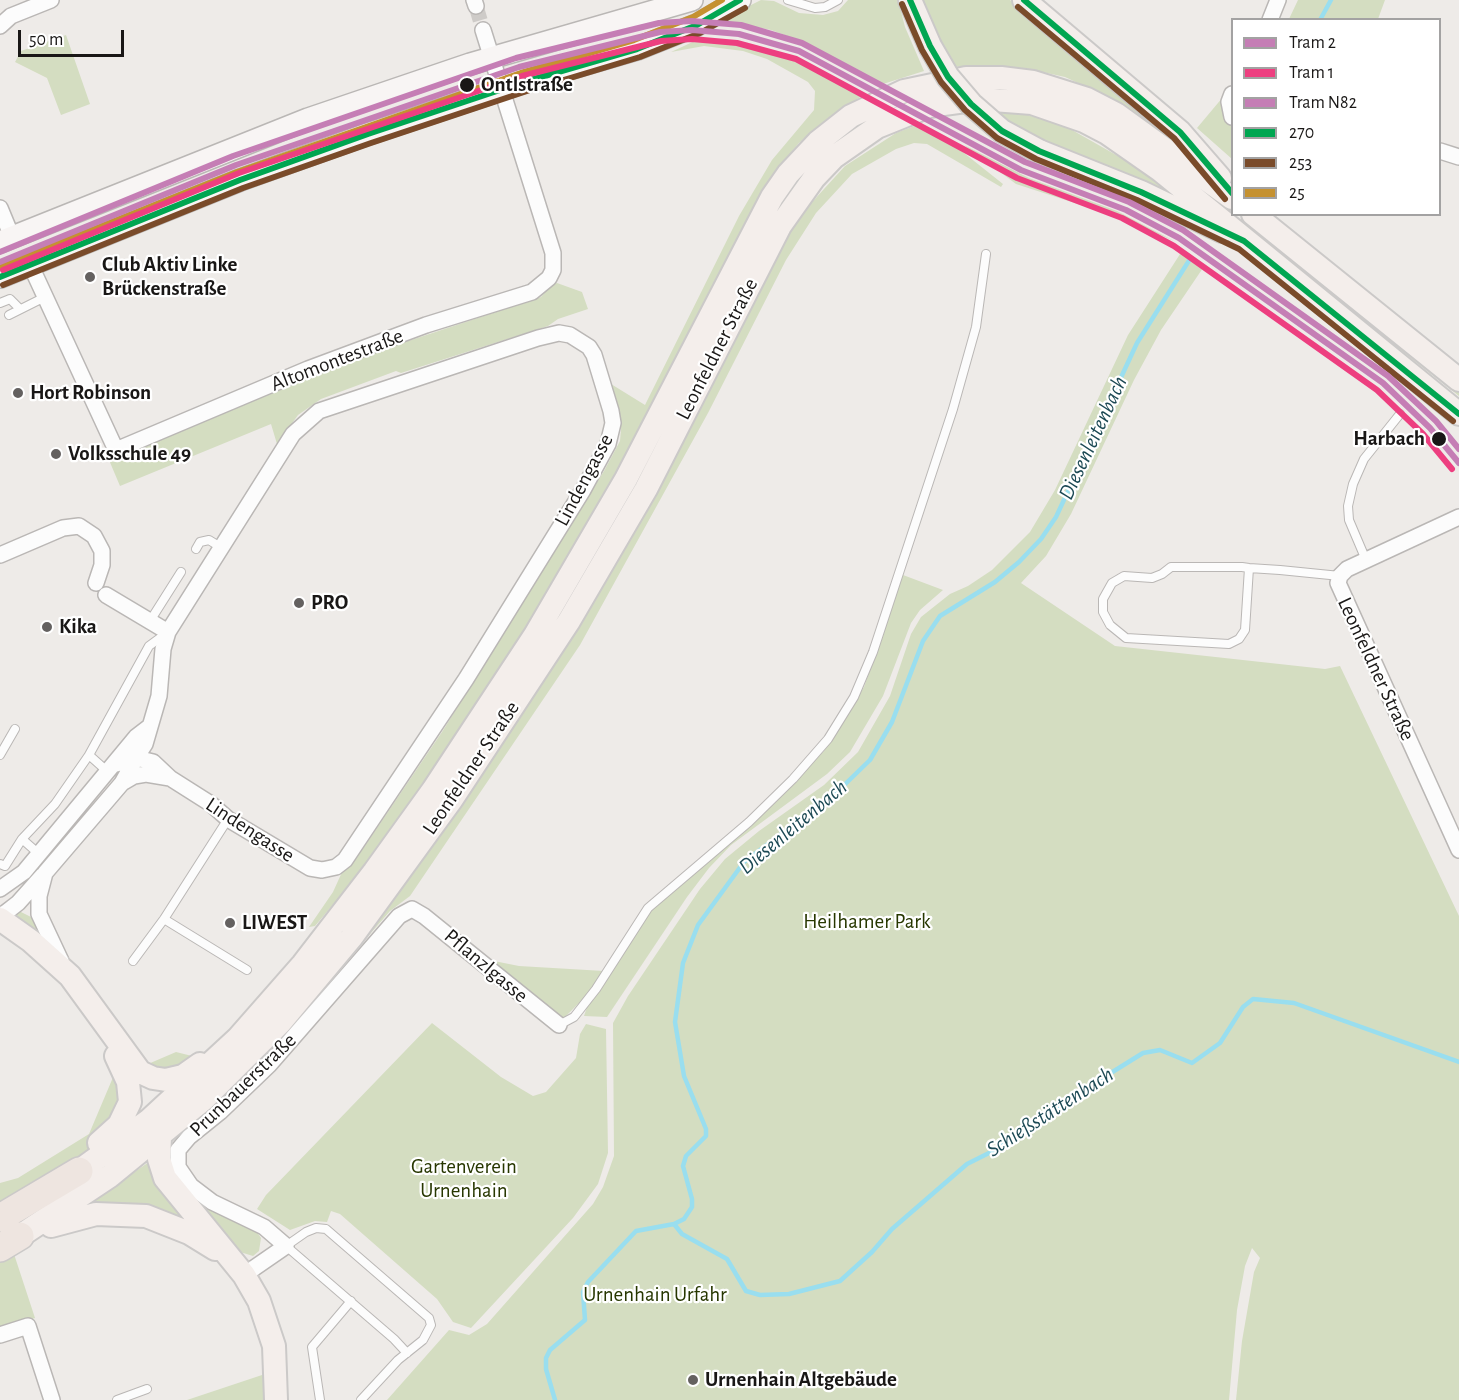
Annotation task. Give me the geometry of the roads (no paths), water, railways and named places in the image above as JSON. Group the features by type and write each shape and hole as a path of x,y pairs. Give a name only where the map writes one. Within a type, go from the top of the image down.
{"highway":[{"path":"0,1218 79,1171"}],"main road":[{"path":"6,240 239,144 492,57 692,0"},
{"path":"0,277 240,180 501,89 638,49 697,25 740,0"},
{"path":"910,0 930,46 948,77 970,104 1002,131 1039,152 1141,192 1244,241"},
{"path":"1024,0 1180,132 1231,191"},
{"name":"Leonfeldner Straße","path":"79,1171 156,1114 238,1038 331,930 427,799 482,718 626,479 772,197 788,174 818,142 851,116 904,91 966,78 1001,78 1033,82 1088,99 1116,114 1231,197"},
{"name":"Leonfeldner Straße","path":"10,1242 88,1193 160,1137 240,1064 319,978 383,895 452,799 569,621 646,489 780,226 814,178 834,157 877,127 929,106 980,99 1032,103 1075,117 1107,133 1160,170 1244,241 1372,341 1459,414"},
{"path":"1255,216 1459,380"},
{"path":"0,916 70,976 141,1072 160,1080 183,1076 238,1038"},
{"path":"79,1171 96,1145 119,1125 130,1102 128,1082 103,1020"},
{"path":"160,1137 159,1159 165,1178 240,1270 260,1301 274,1346 276,1400"},
{"path":"10,1242 96,1214 146,1216 189,1233 240,1270"}],"street":[{"path":"0,26 11,16 51,0"},
{"path":"1271,18 1278,0"},
{"path":"483,30 501,89"},
{"name":"Altomontestraße","path":"45,297 116,450 314,367 426,326 532,292 543,284 553,270 553,253 501,89"},
{"path":"1441,151 1459,157"},
{"path":"0,208 6,240"},
{"path":"30,264 45,297"},
{"name":"Lindengasse","path":"0,916 18,903 122,783 136,758 145,744 159,696 163,649 168,632 293,434 319,411 559,333 581,339 594,355 611,411 613,423 608,444 584,490 505,616 355,848 336,867 322,870 310,868 228,819 211,804 170,778 153,762 136,758"},
{"name":"Leonfeldner Straße","path":"1459,517 1347,569 1340,576 1339,589 1459,850"},
{"path":"0,555 63,528 80,526 94,536 102,551 101,589 168,632"},
{"name":"Lindengasse","path":"0,916 7,898 24,872 112,768 136,736 149,727"},
{"path":"112,768 136,758"},
{"name":"Lindengasse","path":"122,783 134,776 146,774 170,778"},
{"name":"Lindengasse","path":"0,889 24,872"},
{"name":"Lindengasse","path":"45,873 39,896 39,914 42,926 70,976"},
{"name":"Pflanzlgasse","path":"412,909 424,916 559,1025"},
{"name":"Prunbauerstraße","path":"286,1246 264,1227 212,1202 190,1186 178,1167 178,1150 189,1137 220,1112 269,1065 399,915 412,909"},
{"path":"240,1270 286,1246"},
{"path":"0,1335 28,1326 52,1400"}],"lane":[{"path":"788,0 815,8 825,7 838,0"},
{"path":"559,1025 567,1023 574,1017 596,989 648,908 748,822 793,779 828,739 854,697 873,652 953,409 976,327 986,254"},
{"path":"9,315 45,297"},
{"path":"0,303 10,299 20,309"},
{"path":"1366,560 1349,520 1348,506 1353,484 1364,459 1400,414"},
{"path":"195,549 201,542 209,540 222,548"},
{"path":"1249,568 1245,630 1239,639 1229,644 1126,638 1110,625 1103,612 1103,599 1112,583 1124,576 1152,578 1171,567 1249,568 1340,576"},
{"path":"150,621 182,572"},
{"path":"0,864 5,866 22,839 55,804 89,754 149,646 168,632"},
{"path":"0,755 15,729"},
{"path":"89,754 112,768"},
{"path":"133,961 164,919 228,819"},
{"path":"22,839 39,854"},
{"path":"164,919 246,970"},
{"path":"361,1400 406,1353 423,1340 431,1325 425,1312 326,1229 316,1228 306,1232 286,1246 351,1301 406,1353"},
{"path":"320,1400 312,1347 351,1301"},
{"path":"117,1400 147,1389"}],"waterway":[{"path":"1321,18 1331,0"},
{"name":"Diesenleitenbach","path":"555,1400 546,1369 546,1358 550,1350 585,1320 583,1292 588,1282 636,1231 674,1224 684,1219 692,1207 683,1166 686,1156 706,1136 706,1129 684,1076 675,1022 683,963 698,925 744,862 836,793 870,760 892,722 923,641 940,616 995,582 1041,539 1056,517 1137,343 1190,259"},
{"name":"Schießstättenbach","path":"674,1224 682,1234 727,1259 746,1291 760,1295 789,1294 840,1281 872,1252 892,1229 967,1164 995,1150 1040,1117 1143,1053 1160,1050 1192,1063 1220,1043 1243,1007 1253,999 1294,1003 1459,1062"}],"tunnel":[{"path":"476,6 483,30"}],"tram line":[{"name":"N82","path":"0,252 233,156 516,58 659,23 692,21 741,25 802,43 1025,162 1129,202 1183,230 1388,376 1436,421 1459,449"},
{"name":"2","path":"0,262 236,165 519,67 660,32 692,30 739,34 799,51 1021,170 1126,210 1179,238 1383,383 1430,428 1459,463"},
{"name":"1","path":"3,270 239,173 522,76 661,41 692,39 737,43 796,59 1017,178 1122,218 1174,246 1377,390 1423,434 1452,469"}],"place":[{"name":"Ontlstraße","path":"467,85"},
{"name":"Club Aktiv Linke Brückenstraße","path":"90,277"},
{"name":"Hort Robinson","path":"18,393"},
{"name":"Harbach","path":"1439,439"},
{"name":"Volksschule 49","path":"56,454"},
{"name":"PRO","path":"299,603"},
{"name":"Kika","path":"47,627"},
{"name":"LIWEST","path":"230,923"},
{"name":"Urnenhain Altgebäude","path":"693,1380"}],"park label":[{"name":"Heilhamer Park","path":"867,922"},
{"name":"Gartenverein Urnenhain","path":"464,1179"},
{"name":"Urnenhain Urfahr","path":"655,1295"}]}
